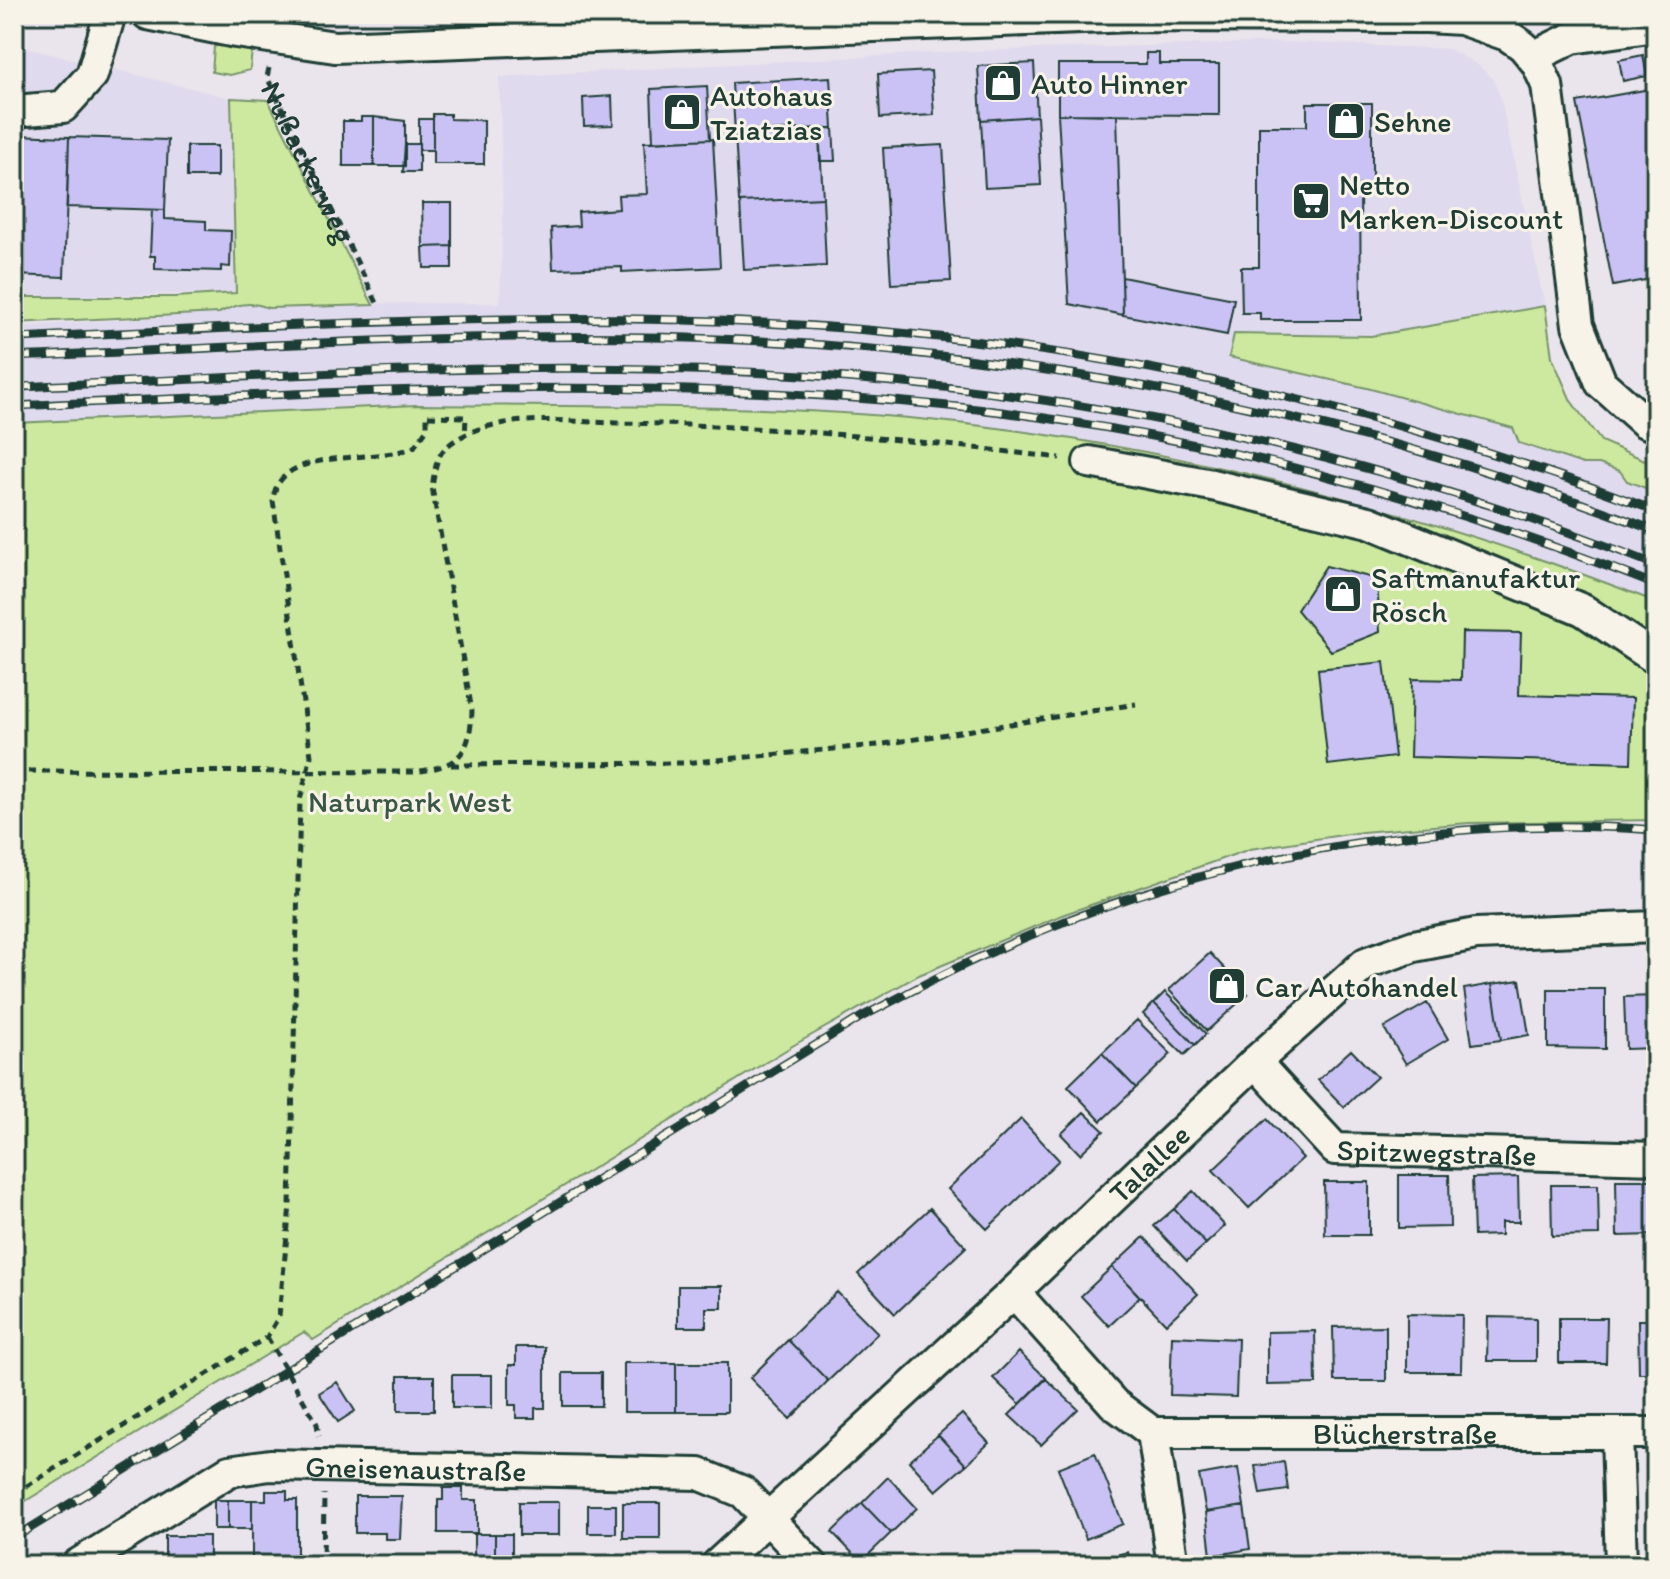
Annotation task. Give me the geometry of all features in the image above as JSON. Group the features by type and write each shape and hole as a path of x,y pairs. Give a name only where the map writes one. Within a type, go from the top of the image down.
{"street":[{"path":"14,111 63,107 92,75 110,14"},
{"path":"148,14 276,26 335,47 1132,16 1427,17 1511,24 1547,85 1554,112 1578,325 1601,383 1645,422 1656,426"},
{"path":"1533,57 1572,38 1656,26"},
{"path":"1089,462 1212,485 1369,522 1583,610 1656,659"},
{"name":"Talallee","path":"717,1565 1014,1292 1255,1062 1366,963 1414,946 1476,934 1656,927"},
{"name":"Spitzwegstraße","path":"1255,1062 1335,1149 1656,1158"},
{"path":"1014,1292 1114,1404 1153,1433 1173,1565"},
{"name":"Blücherstraße","path":"1153,1433 1656,1433"},
{"path":"1617,1433 1621,1565"},
{"name":"Gneisenaustraße","path":"77,1565 229,1471 270,1465 699,1474 743,1492 812,1565"}],"path":[{"name":"Nußackerweg","path":"276,26 267,77 378,305"},
{"path":"14,1494 267,1337 279,1316 290,1205 300,800 311,756 273,501 274,486 284,473 308,463 414,447 424,437 428,414 466,417 465,437"},
{"path":"450,765 465,751 471,733 472,711 432,487 437,458 450,443 487,428 534,422 738,425 910,439 1089,462"},
{"path":"14,771 414,772 450,765 698,761 878,745 1136,704"},
{"path":"267,1337 317,1424 324,1466 323,1565"}],"shaded area":[{"path":"1291,42 1449,49 1478,65 1492,78 1500,95 1545,306 1371,336 1235,334 1230,357 1367,388 1513,428 1519,443 1583,464 1599,464 1620,471 1627,481 1656,492 1656,602 1459,531 1341,496 1221,466 1099,442 978,425 737,408 417,405 14,423 14,327 219,313 236,304 500,303 503,208 499,77 966,51"},
{"path":"14,45 231,98 236,293 14,297"}],"green space":[{"path":"221,44 252,49 250,70 230,75 212,72 214,47"},
{"path":"231,98 268,100 373,305 268,308 249,304 219,313 14,323 14,297 175,297 236,293"},
{"path":"1545,306 1552,357 1571,401 1601,441 1656,465 1656,492 1627,481 1620,471 1599,464 1583,464 1519,443 1513,428 1367,388 1229,357 1234,334 1371,336"},
{"name":"Naturpark West","path":"417,405 771,409 982,426 1069,438 1240,472 1324,493 1491,543 1656,602 1656,820 1469,823 1362,832 1250,849 1062,915 919,975 794,1045 313,1340 304,1332 14,1508 14,423"}],"building":[{"path":"1146,53 1159,53 1159,64 1219,64 1219,115 1058,114 1058,64 1146,64"},
{"path":"1643,55 1647,76 1623,81 1619,60"},
{"path":"1034,63 1037,116 981,120 978,66"},
{"path":"931,71 934,115 880,118 878,74"},
{"path":"830,77 833,128 735,133 732,83"},
{"path":"707,86 710,139 653,142 651,89"},
{"path":"1650,89 1656,122 1656,278 1613,286 1577,102"},
{"path":"612,96 613,125 584,126 583,98"},
{"path":"1307,103 1372,103 1372,185 1360,185 1361,320 1260,320 1260,313 1242,313 1241,267 1259,267 1259,126 1307,126"},
{"path":"433,114 450,114 450,119 484,120 484,164 433,164"},
{"path":"1058,114 1117,115 1123,315 1069,304"},
{"path":"1037,116 1041,185 985,188 981,120"},
{"path":"361,117 374,117 374,166 343,166 343,121 361,121"},
{"path":"374,117 405,121 405,166 374,166"},
{"path":"419,119 433,119 433,150 419,150"},
{"path":"819,128 833,128 835,161 820,161"},
{"path":"819,128 823,198 739,202 735,133"},
{"path":"14,135 69,137 64,277 14,275"},
{"path":"69,137 168,140 165,210 67,207"},
{"path":"713,139 720,267 622,272 622,267 553,269 551,228 579,226 578,212 619,209 618,195 647,194 644,142"},
{"path":"405,144 419,144 419,172 403,172"},
{"path":"943,145 951,281 891,284 883,148"},
{"path":"187,146 217,146 217,177 187,177"},
{"path":"823,198 826,266 744,270 740,202"},
{"path":"422,203 452,203 452,246 423,247"},
{"path":"152,210 165,210 165,219 206,221 206,230 231,231 230,267 221,266 221,271 155,269 155,256 150,256"},
{"path":"452,246 452,268 424,268 423,247"},
{"path":"1122,277 1234,299 1227,335 1123,315"},
{"name":"Saftmanufaktur Rösch","path":"1326,566 1377,579 1380,632 1331,651 1297,610"},
{"path":"1462,632 1521,633 1519,695 1633,698 1631,763 1410,757 1412,679 1461,680"},
{"path":"1384,662 1395,757 1328,765 1318,669"},
{"path":"1210,953 1248,994 1207,1031 1169,990"},
{"path":"1520,980 1529,1035 1501,1040 1492,984"},
{"path":"1492,984 1501,1040 1472,1044 1464,989"},
{"path":"1548,989 1605,989 1605,1049 1548,1048"},
{"path":"1165,992 1206,1034 1195,1045 1154,1003"},
{"path":"1656,996 1656,1048 1626,1049 1624,997"},
{"path":"1154,1003 1195,1045 1184,1055 1143,1014"},
{"path":"1427,1003 1448,1039 1406,1064 1384,1028"},
{"path":"1137,1020 1171,1054 1136,1088 1102,1053"},
{"path":"1351,1050 1377,1077 1344,1107 1318,1080"},
{"path":"1102,1053 1136,1088 1101,1121 1068,1086"},
{"path":"1084,1112 1104,1131 1080,1154 1061,1134"},
{"path":"1021,1119 1059,1160 987,1229 948,1189"},
{"path":"1267,1119 1303,1158 1249,1208 1213,1170"},
{"path":"1399,1175 1449,1175 1450,1227 1399,1228"},
{"path":"1518,1177 1519,1222 1501,1222 1501,1235 1474,1236 1472,1178"},
{"path":"1616,1180 1656,1180 1656,1235 1617,1236"},
{"path":"1324,1182 1369,1182 1369,1235 1325,1235"},
{"path":"1551,1185 1598,1185 1599,1235 1552,1236"},
{"path":"1193,1191 1225,1226 1206,1244 1174,1209"},
{"path":"930,1208 966,1247 895,1314 858,1274"},
{"path":"1174,1209 1206,1244 1187,1261 1154,1226"},
{"path":"1144,1237 1198,1294 1166,1324 1112,1267"},
{"path":"1112,1267 1140,1297 1109,1326 1081,1296"},
{"path":"678,1286 722,1286 722,1308 706,1308 706,1327 678,1327"},
{"path":"837,1292 878,1333 828,1381 788,1340"},
{"path":"1407,1314 1462,1315 1461,1372 1407,1372"},
{"path":"1488,1317 1536,1318 1536,1361 1487,1361"},
{"path":"1559,1318 1607,1318 1606,1363 1559,1363"},
{"path":"1638,1320 1656,1320 1656,1373 1639,1373"},
{"path":"1386,1326 1386,1381 1334,1381 1333,1327"},
{"path":"1315,1331 1316,1384 1267,1385 1267,1332"},
{"path":"1172,1336 1238,1339 1236,1397 1170,1395"},
{"path":"788,1340 828,1381 790,1419 750,1378"},
{"path":"516,1347 545,1347 545,1408 535,1408 535,1418 516,1418 516,1405 509,1405 509,1365 516,1365"},
{"path":"1019,1352 1046,1378 1020,1404 993,1378"},
{"path":"624,1363 676,1363 676,1412 624,1412"},
{"path":"676,1363 727,1363 727,1412 676,1412"},
{"path":"563,1373 601,1373 601,1406 563,1406"},
{"path":"452,1375 492,1375 492,1408 452,1408"},
{"path":"398,1376 434,1376 434,1411 398,1411"},
{"path":"1046,1379 1078,1409 1041,1445 1009,1415"},
{"path":"337,1382 355,1411 338,1422 319,1393"},
{"path":"962,1414 989,1443 966,1465 938,1435"},
{"path":"938,1435 966,1465 936,1491 909,1461"},
{"path":"1095,1453 1123,1524 1086,1539 1058,1468"},
{"path":"1284,1462 1288,1490 1260,1494 1255,1466"},
{"path":"1651,1467 1656,1467 1656,1525 1653,1525"},
{"path":"1238,1468 1244,1506 1206,1512 1199,1475"},
{"path":"888,1477 917,1508 891,1533 862,1503"},
{"path":"443,1488 463,1488 463,1500 477,1500 477,1533 438,1533 438,1500 443,1500"},
{"path":"266,1491 287,1491 287,1500 297,1500 297,1559 252,1559 252,1500 266,1500"},
{"path":"355,1496 402,1496 400,1539 385,1539 385,1533 355,1533"},
{"path":"214,1500 228,1500 228,1529 214,1529"},
{"path":"228,1500 252,1500 252,1529 228,1529"},
{"path":"519,1502 559,1502 559,1535 519,1535"},
{"path":"623,1503 660,1503 660,1538 623,1538"},
{"path":"862,1503 891,1533 861,1562 832,1532"},
{"path":"588,1505 616,1505 616,1533 588,1533"},
{"path":"1244,1506 1250,1549 1211,1556 1206,1512"},
{"path":"474,1534 495,1534 495,1563 474,1563"},
{"path":"495,1534 512,1534 512,1563 495,1563"},
{"path":"165,1536 209,1536 209,1565 165,1565"},
{"path":"1128,1552 1131,1565 1078,1565"}],"railway":[{"path":"14,338 334,323 655,319 867,330 968,340 1169,372 1367,417 1561,476 1656,511"},
{"path":"14,357 469,338 651,337 859,348 976,360 1092,377 1321,425 1545,491 1656,531"},
{"path":"14,387 331,373 543,368 754,372 962,389 1064,403 1265,442 1462,496 1656,565"},
{"path":"14,406 375,391 616,389 737,391 977,409 1151,436 1322,475 1491,525 1656,585"},
{"path":"14,1538 863,1016 994,951 1071,919 1151,891 1234,868 1318,850 1402,836 1488,829 1572,826 1656,830"}],"place":[{"name":"Auto Hinner","path":"1003,83"},
{"name":"Autohaus Tziatzias","path":"682,112"},
{"name":"Sehne","path":"1346,121"},
{"name":"Netto Marken-Discount","path":"1311,201"},
{"name":"Saftmanufaktur Rösch","path":"1343,594"},
{"name":"Car Autohandel","path":"1227,986"}]}
